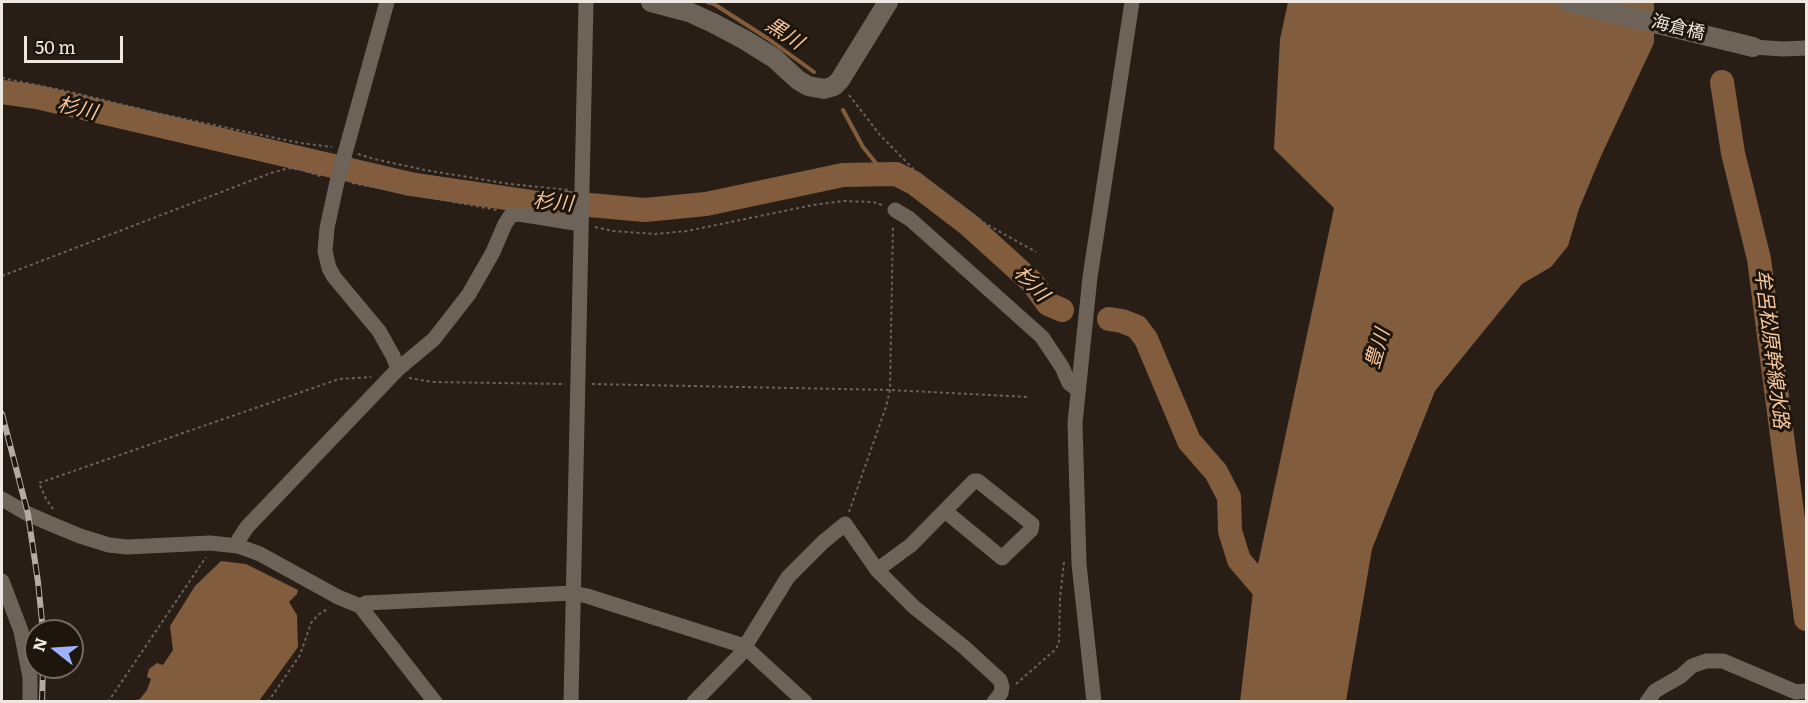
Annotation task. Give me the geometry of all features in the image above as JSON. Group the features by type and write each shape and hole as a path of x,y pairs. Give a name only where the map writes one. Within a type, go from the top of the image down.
{"street":[{"path":"387,2 338,179 327,228 325,251 334,277 379,331 398,369"},
{"path":"571,702 586,2"},
{"path":"651,2 689,12 713,22 774,58 798,80 808,86 824,89 834,86 840,80 888,2"},
{"path":"1094,702 1079,564 1075,423 1090,277 1132,2"},
{"name":"海倉橋","path":"1568,2 1753,47"},
{"path":"1753,47 1783,50 1806,48"},
{"path":"895,210 910,219 1042,337 1062,367 1069,383 1078,390"},
{"path":"238,546 239,539 248,527 386,381 434,339 469,294 511,215 582,221"},
{"path":"878,570 911,545 974,481 978,481 1032,524 1031,530 1002,558 945,511"},
{"path":"2,499 51,524 109,545 128,547 210,543 238,546 260,554 338,597 360,606 435,702"},
{"path":"694,702 739,656 788,577 823,542 846,524 878,570 914,607 964,647 1000,680 1001,693 994,702"},
{"path":"2,581 21,631 30,677 30,702"},
{"path":"360,606 366,603 573,593 587,596 744,646 805,702"},
{"path":"1647,702 1655,691 1692,666 1706,661 1723,661 1801,692"}],"path":[{"path":"2,78 161,114 346,151 414,168 510,184 573,190 582,188"},
{"path":"840,80 849,96 880,135 921,177 986,224 1036,252"},
{"path":"2,276 289,168 502,211 511,215"},
{"path":"582,221 613,231 654,234 687,231 843,201 873,202 895,210 890,390 846,524"},
{"path":"398,369 406,378 432,382 890,390 1029,397"},
{"path":"56,514 39,483 339,379 375,377 386,381"},
{"path":"108,702 210,550 210,543"},
{"path":"1002,687 1012,687 1017,684 1056,649 1059,642 1064,563"},
{"path":"268,702 300,655 311,623 338,597"}],"water":[{"name":"豊川","path":"1288,2 1654,2 1654,43 1601,156 1579,209 1568,246 1551,267 1522,284 1435,391 1372,549 1346,701 1240,702 1254,583 1334,208 1274,149 1280,39"},
{"path":"221,561 246,564 298,590 289,602 297,615 298,647 259,701 132,701 140,699 147,690 151,679 147,677 149,669 157,663 163,665 173,650 170,626 195,586"}],"waterway":[{"name":"黒川","path":"707,2 714,4 767,38 814,72"},
{"name":"牟呂松原幹線水路","path":"1722,82 1733,153 1759,259 1806,619"},
{"name":"杉川","path":"2,92 37,97 410,184 546,204 567,203 645,210 706,204 843,175 896,174 914,183 969,225 1032,282 1048,304 1062,310"},
{"name":"黒川","path":"843,110 863,147 884,173"},
{"name":"杉川","path":"1109,319 1137,327 1146,339 1189,441 1216,472 1229,497 1230,531 1239,560 1269,595 1278,601"}],"railway":[{"path":"2,414 28,514 42,619"},
{"path":"42,702 43,679"}]}
